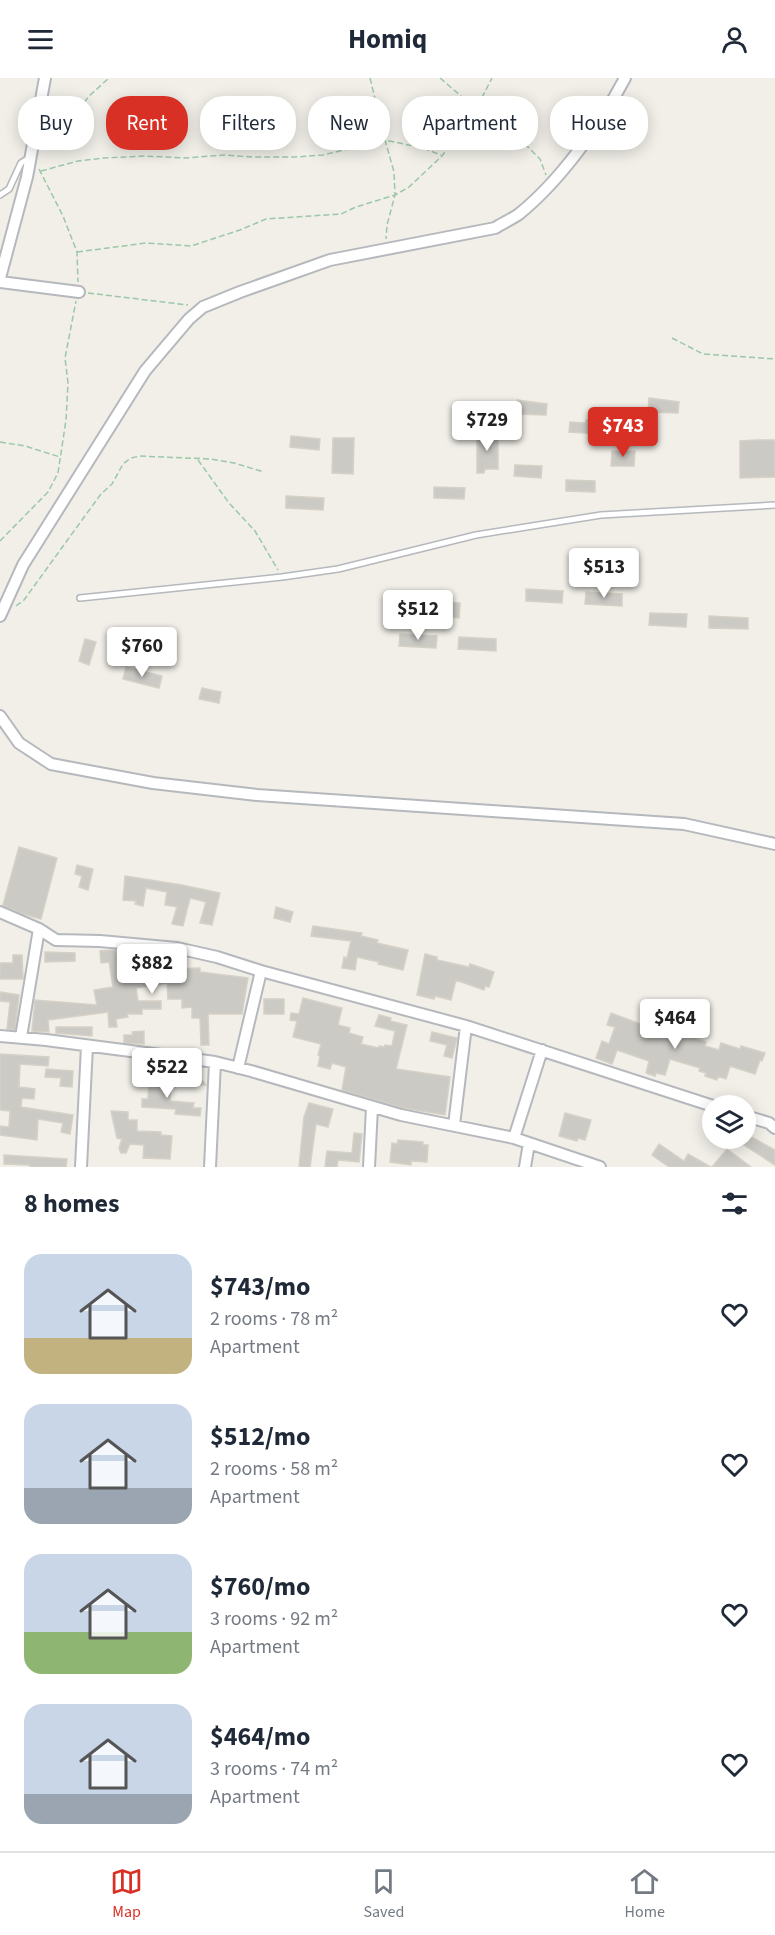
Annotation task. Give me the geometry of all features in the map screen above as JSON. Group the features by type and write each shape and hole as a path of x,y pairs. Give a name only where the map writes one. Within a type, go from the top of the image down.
{"street":[{"path":"45,78 27,177 0,280 79,292"},
{"path":"0,616 22,565 145,371 189,319 203,307 330,261 495,228 518,214 549,184 593,132 626,78"},
{"path":"0,716 19,743 51,764 153,783 257,795 684,824 775,844"},
{"path":"0,912 39,929 56,940 100,941 177,948 217,957 466,1026 702,1102"},
{"path":"21,1037 39,929"},
{"path":"238,1068 261,971"},
{"path":"454,1125 466,1026"},
{"path":"0,1036 215,1062 402,1115 514,1138 600,1167"},
{"path":"81,1167 87,1046"},
{"path":"514,1138 542,1050"},
{"path":"210,1167 215,1062"},
{"path":"369,1167 372,1107"},
{"path":"756,1119 769,1123 775,1128"},
{"path":"525,1167 529,1143"}],"lane":[{"path":"0,195 9,189 21,163 31,157"},
{"path":"80,598 338,569 476,535 601,515 775,505"}],"path":[{"path":"0,541 54,483 62,457 68,383 65,358 79,292 77,252 63,216 41,171 31,157 58,139 89,96 109,78"},
{"path":"370,78 374,96"},
{"path":"440,78 461,96"},
{"path":"483,96 492,78"},
{"path":"390,141 423,148 442,156"},
{"path":"41,171 78,161 114,158 187,158 224,155 252,158 296,158 344,150"},
{"path":"385,249 387,225 395,195 394,172 388,150"},
{"path":"77,252 146,243 191,246 266,219 341,214 395,195 409,187 446,150"},
{"path":"531,150 540,159 549,184"},
{"path":"79,292 203,307"},
{"path":"672,338 703,354 775,359"},
{"path":"0,442 25,446 62,457"},
{"path":"17,605 24,600 101,494 112,484 123,464 131,458 140,456 198,459 234,463 264,472"},
{"path":"198,459 229,503 255,531 282,577"}],"building":[{"path":"649,398 679,402 678,413 648,412"},
{"path":"517,400 547,404 546,415 517,414"},
{"path":"586,420 600,421 599,434 569,432 570,422 586,423"},
{"path":"477,432 498,434 498,469 485,469 484,473 477,473"},
{"path":"291,436 320,439 319,450 290,447"},
{"path":"333,438 354,438 353,474 332,473"},
{"path":"775,440 775,477 740,478 740,441"},
{"path":"612,451 635,451 634,466 611,466"},
{"path":"515,465 542,466 541,478 514,476"},
{"path":"566,480 595,481 595,492 566,491"},
{"path":"434,487 465,488 464,499 434,498"},
{"path":"286,496 324,498 323,510 286,508"},
{"path":"526,589 563,591 562,603 526,601"},
{"path":"586,592 622,594 622,606 585,604"},
{"path":"440,602 460,603 459,618 440,616"},
{"path":"650,613 687,614 686,627 649,625"},
{"path":"709,616 748,618 748,629 709,628"},
{"path":"400,634 437,636 436,648 399,646"},
{"path":"459,637 496,639 496,651 458,649"},
{"path":"85,639 96,642 89,665 79,661"},
{"path":"126,667 162,676 159,688 123,679"},
{"path":"202,688 221,692 219,703 199,699"},
{"path":"19,847 57,858 41,919 3,905"},
{"path":"77,865 93,869 88,890 79,887 82,876 75,874"},
{"path":"125,876 220,893 212,925 200,923 206,902 190,898 183,926 172,924 177,907 165,905 167,892 146,888 143,906 135,904 136,901 123,900"},
{"path":"276,907 293,912 290,922 274,918"},
{"path":"313,926 362,933 361,936 378,940 377,943 408,950 403,970 357,957 355,970 342,968 351,941 311,936"},
{"path":"117,950 119,970 146,966 145,959 154,957 157,975 171,974 171,969 200,968 200,972 248,978 242,1014 208,1014 209,1045 201,1045 200,1018 192,1018 192,1007 182,1008 182,999 168,999 167,983 136,988 138,1001 161,1001 161,1009 142,1009 142,1014 127,1014 128,1017 116,1019 117,1027 109,1027 108,1012 48,1020 49,1032 32,1031 35,1000 97,1005 94,990 113,987 109,962 101,963 100,951"},
{"path":"45,952 75,953 75,961 45,962"},
{"path":"425,954 437,957 437,960 469,967 470,964 494,972 489,987 485,986 484,990 456,980 451,1000 417,995"},
{"path":"13,955 22,955 23,979 0,979 0,963 13,963"},
{"path":"0,992 19,995 15,1030 7,1029 10,1002 0,1001"},
{"path":"303,998 342,1008 338,1025 350,1028 349,1033 363,1037 361,1044 379,1048 385,1045 392,1046 395,1031 375,1026 379,1015 391,1018 390,1021 407,1025 396,1069 450,1077 445,1115 403,1108 342,1090 346,1067 332,1063 330,1069 318,1066 321,1044 293,1037 297,1021 290,1020 291,1013 299,1014"},
{"path":"264,999 284,999 284,1014 264,1014"},
{"path":"611,1013 662,1032 663,1030 706,1042 705,1046 719,1050 721,1043 765,1053 755,1074 730,1066 726,1079 718,1076 717,1080 705,1076 706,1073 699,1071 700,1068 670,1059 665,1075 656,1073 655,1076 646,1073 649,1061 617,1050 612,1064 596,1058 602,1041 609,1044 615,1027 607,1025"},
{"path":"56,1027 92,1027 92,1036 56,1033"},
{"path":"144,1031 144,1044 124,1043 124,1035"},
{"path":"432,1032 457,1038 452,1058 444,1056 447,1045 430,1041"},
{"path":"0,1054 49,1057 48,1066 20,1064 19,1087 35,1089 34,1099 22,1098 21,1107 73,1115 70,1134 61,1132 63,1123 38,1119 37,1140 0,1135 0,1126 9,1127 10,1111 0,1110"},
{"path":"46,1069 73,1071 72,1087 60,1086 61,1078 45,1077"},
{"path":"177,1072 196,1073 206,1085 176,1084"},
{"path":"149,1079 171,1080 170,1101 194,1103 193,1108 201,1108 200,1116 175,1114 176,1109 142,1107 142,1099 148,1099"},
{"path":"309,1103 333,1109 328,1127 316,1124 310,1167 299,1167 304,1117"},
{"path":"111,1111 128,1112 128,1120 137,1120 137,1131 161,1132 161,1135 172,1136 170,1159 143,1158 144,1145 130,1144 126,1153 121,1153 119,1148 122,1139 117,1138"},
{"path":"565,1113 591,1120 585,1140 578,1138 577,1141 559,1136"},
{"path":"354,1133 362,1134 359,1162 338,1160 337,1167 325,1167 327,1151 352,1153"},
{"path":"398,1140 423,1142 423,1145 428,1145 427,1162 411,1161 411,1165 390,1162 392,1143 397,1144"},
{"path":"756,1140 775,1150 775,1165 750,1149 756,1149"},
{"path":"659,1144 684,1161 688,1154 711,1167 669,1167 652,1155"},
{"path":"727,1149 751,1167 712,1167"},
{"path":"4,1155 67,1159 66,1167 4,1164"}]}
